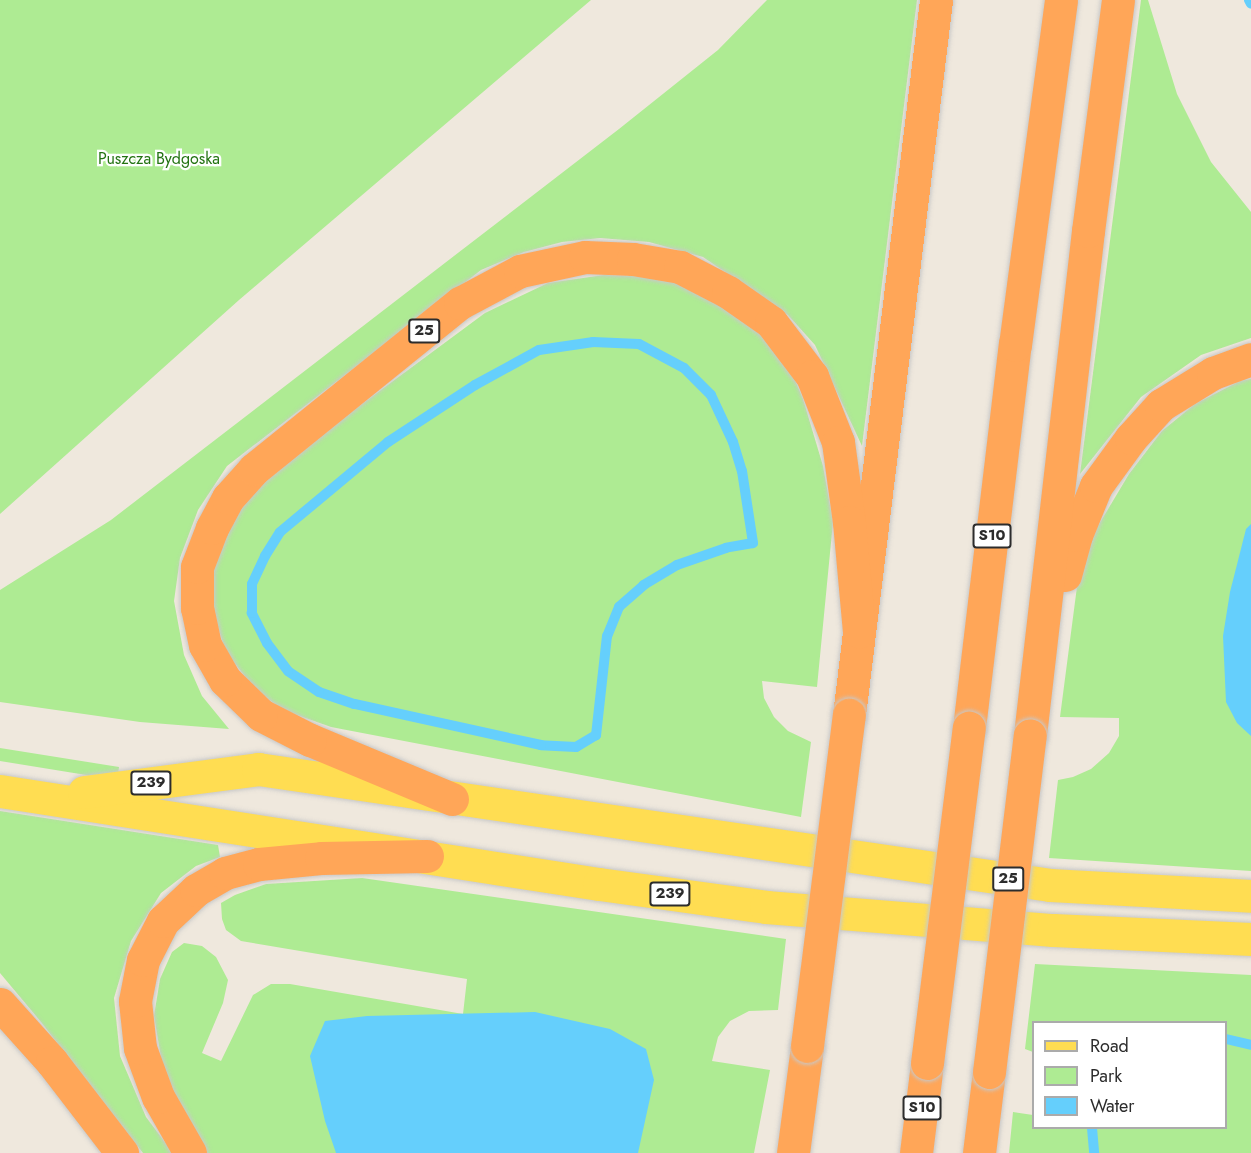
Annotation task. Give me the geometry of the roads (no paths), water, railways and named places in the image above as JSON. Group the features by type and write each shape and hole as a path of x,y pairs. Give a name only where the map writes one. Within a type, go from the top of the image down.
{"highway":[{"path":"859,632 936,0"},
{"name":"S10","path":"916,1153 1029,231 1061,0"},
{"path":"979,1153 1088,231 1118,0"},
{"name":"25","path":"452,799 310,740 261,715 225,680 205,645 197,608 197,567 212,528 228,498 254,469 324,410 460,303 520,271 585,257 633,259 680,267 728,292 771,322 812,376 838,442 849,522 859,632 794,1153"},
{"path":"1038,669 1076,535 1096,486 1131,438 1161,405 1213,373 1251,359"},
{"path":"190,1153 158,1097 140,1048 135,1000 143,960 163,921 196,890 225,873 259,864 321,858 427,856"},
{"path":"0,1004 52,1062 122,1153"},
{"path":"781,1153 801,1089"}],"main road":[{"name":"239","path":"45,798 258,769 452,799"},
{"name":"239","path":"0,791 599,884 766,907 1053,930 1245,938"},
{"name":"25","path":"452,799 1050,885 1239,895"}],"water":[{"path":"1251,524 1251,736 1237,723 1226,702 1223,636 1230,592 1246,529"},
{"path":"535,1012 610,1029 646,1049 654,1080 638,1153 336,1153 325,1121 310,1056 325,1021 367,1016"}],"waterway":[{"path":"1249,0 1251,4"},
{"path":"593,342 639,344 684,368 711,395 733,442 742,471 753,543 726,548 677,565 644,585 619,607 607,636 596,735 576,747 541,745 354,704 319,692 288,671 267,643 252,613 252,584 265,556 280,532 388,442 475,385 539,350 593,342"},
{"path":"1227,1039 1251,1045"},
{"path":"1092,1129 1094,1153"}],"park label":[{"name":"Puszcza Bydgoska","path":"159,159"}]}
